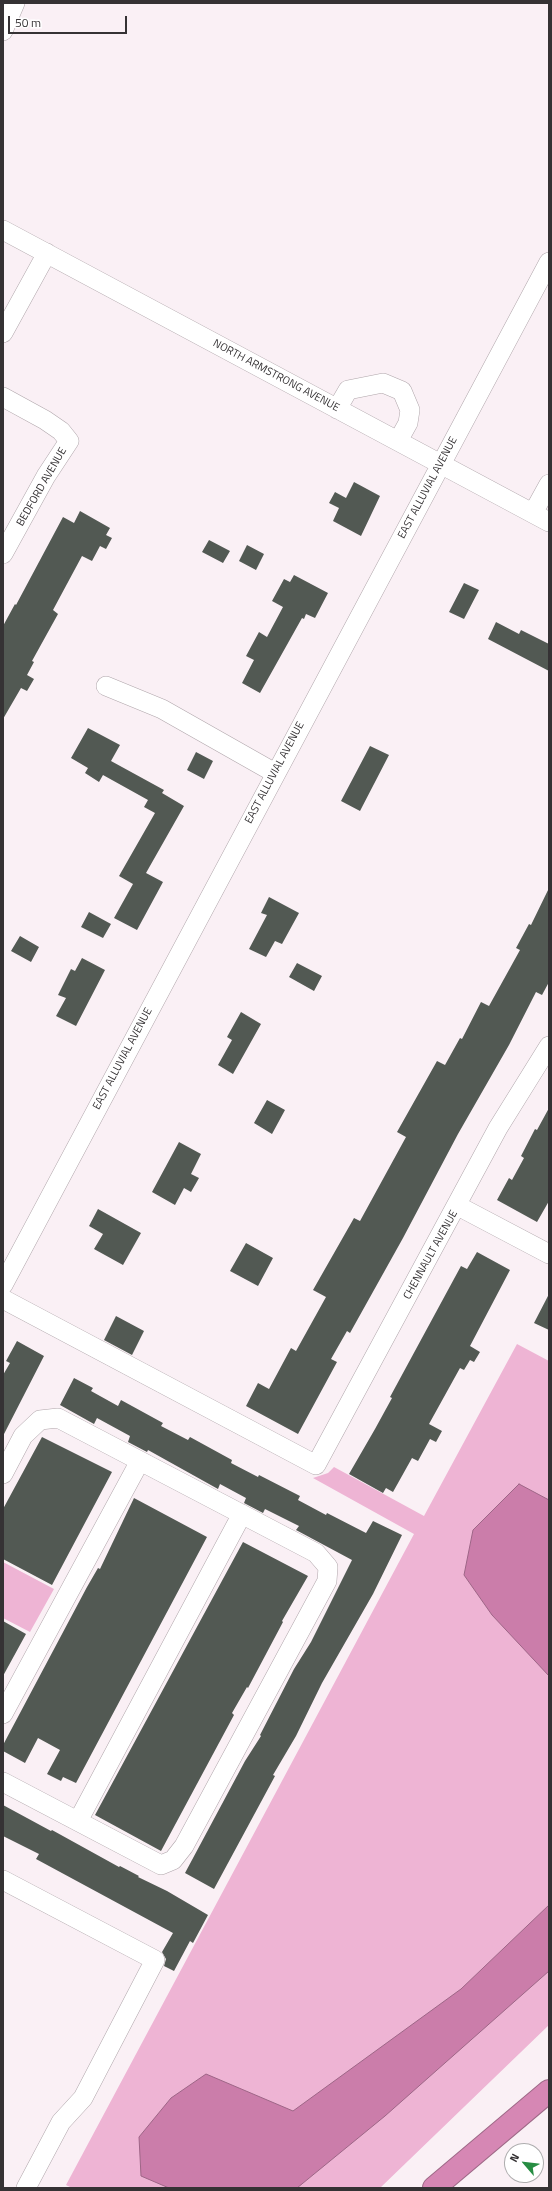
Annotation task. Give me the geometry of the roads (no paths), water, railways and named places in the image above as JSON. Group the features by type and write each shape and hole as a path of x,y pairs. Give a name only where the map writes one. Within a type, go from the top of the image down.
{"highway":[{"path":"434,2188 549,2091"}],"street":[{"path":"3,31 15,3"},
{"name":"NORTH ARMSTRONG AVENUE","path":"3,230 541,517"},
{"path":"3,333 46,253"},
{"name":"EAST ALLUVIAL AVENUE","path":"6,1275 441,464 544,286 549,262"},
{"path":"337,409 348,390 383,383 402,391 410,410 408,423 398,441"},
{"name":"BEDFORD AVENUE","path":"3,397 45,420 61,431 69,441 46,476 3,554"},
{"path":"541,517 549,484"},
{"path":"106,686 162,709 275,773"},
{"name":"CHENNAULT AVENUE","path":"3,1299 316,1465 511,1106 549,1046"},
{"path":"458,1206 549,1254"},
{"path":"3,1474 23,1436 40,1420 58,1418 316,1553 328,1567 327,1581 200,1818 184,1846 173,1860 161,1865 3,1782"},
{"path":"3,1714 140,1460"},
{"path":"78,1821 242,1514"},
{"path":"3,1880 155,1960 83,2098 61,2122 26,2188"}]}
